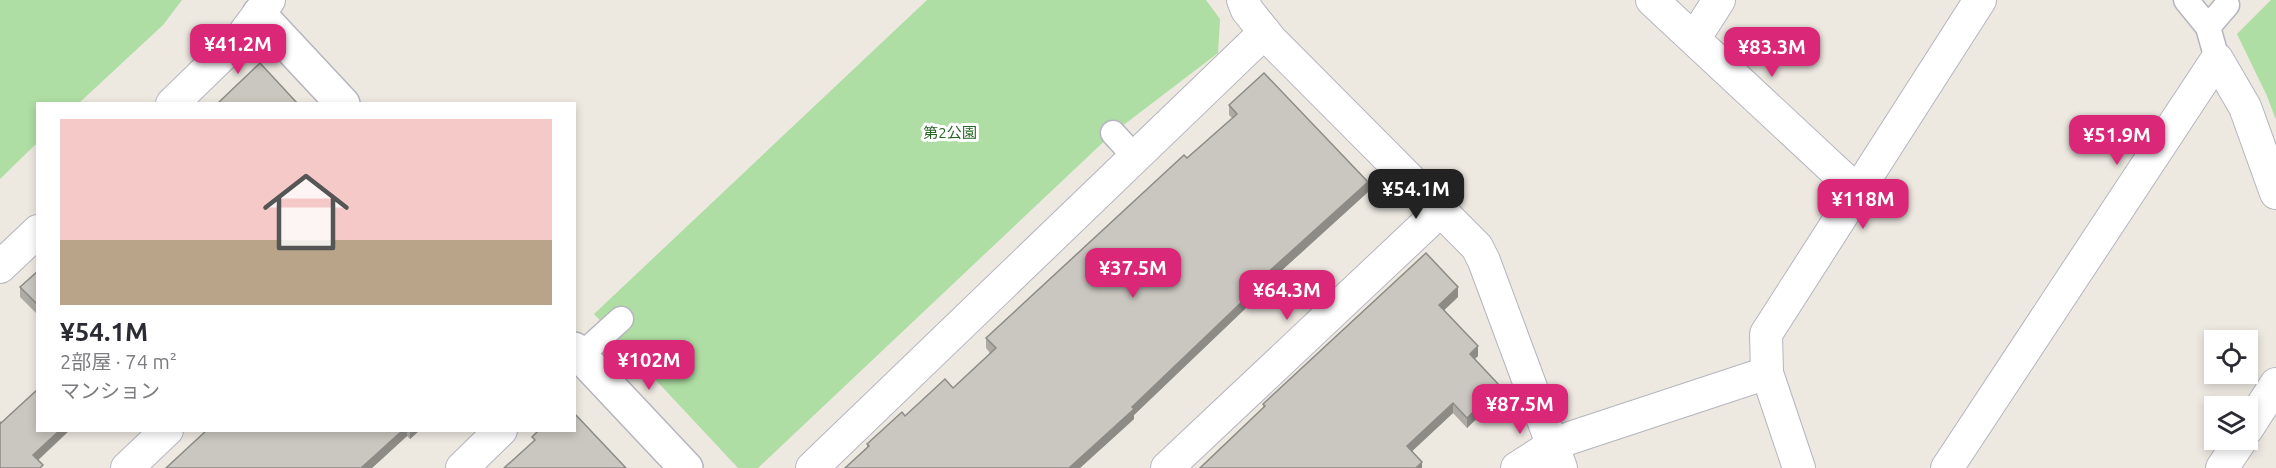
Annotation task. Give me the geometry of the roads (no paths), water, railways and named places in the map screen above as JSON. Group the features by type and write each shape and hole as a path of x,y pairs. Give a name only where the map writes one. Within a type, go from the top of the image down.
{"street":[{"path":"1243,0 1264,32 1472,240 1481,254 1557,457"},
{"path":"1653,0 1858,192"},
{"path":"1694,39 1719,0"},
{"path":"1798,468 1767,373 1766,334 1980,0"},
{"path":"2186,0 2208,27 2217,59 2245,107 2276,193"},
{"path":"2208,27 2227,5"},
{"path":"174,102 227,52 264,7 341,102"},
{"path":"812,468 1264,32"},
{"path":"1947,468 2217,59"},
{"path":"1113,133 1135,157"},
{"path":"1167,468 1441,210"},
{"path":"0,267 36,233"},
{"path":"621,319 576,355 686,468"},
{"path":"1517,468 1557,457 1767,373"},
{"path":"2258,412 2276,384"},
{"path":"127,468 165,432"},
{"path":"462,468 499,432"},
{"path":"2222,468 2234,450"}],"park label":[{"name":"第2公園","path":"950,132"}]}
